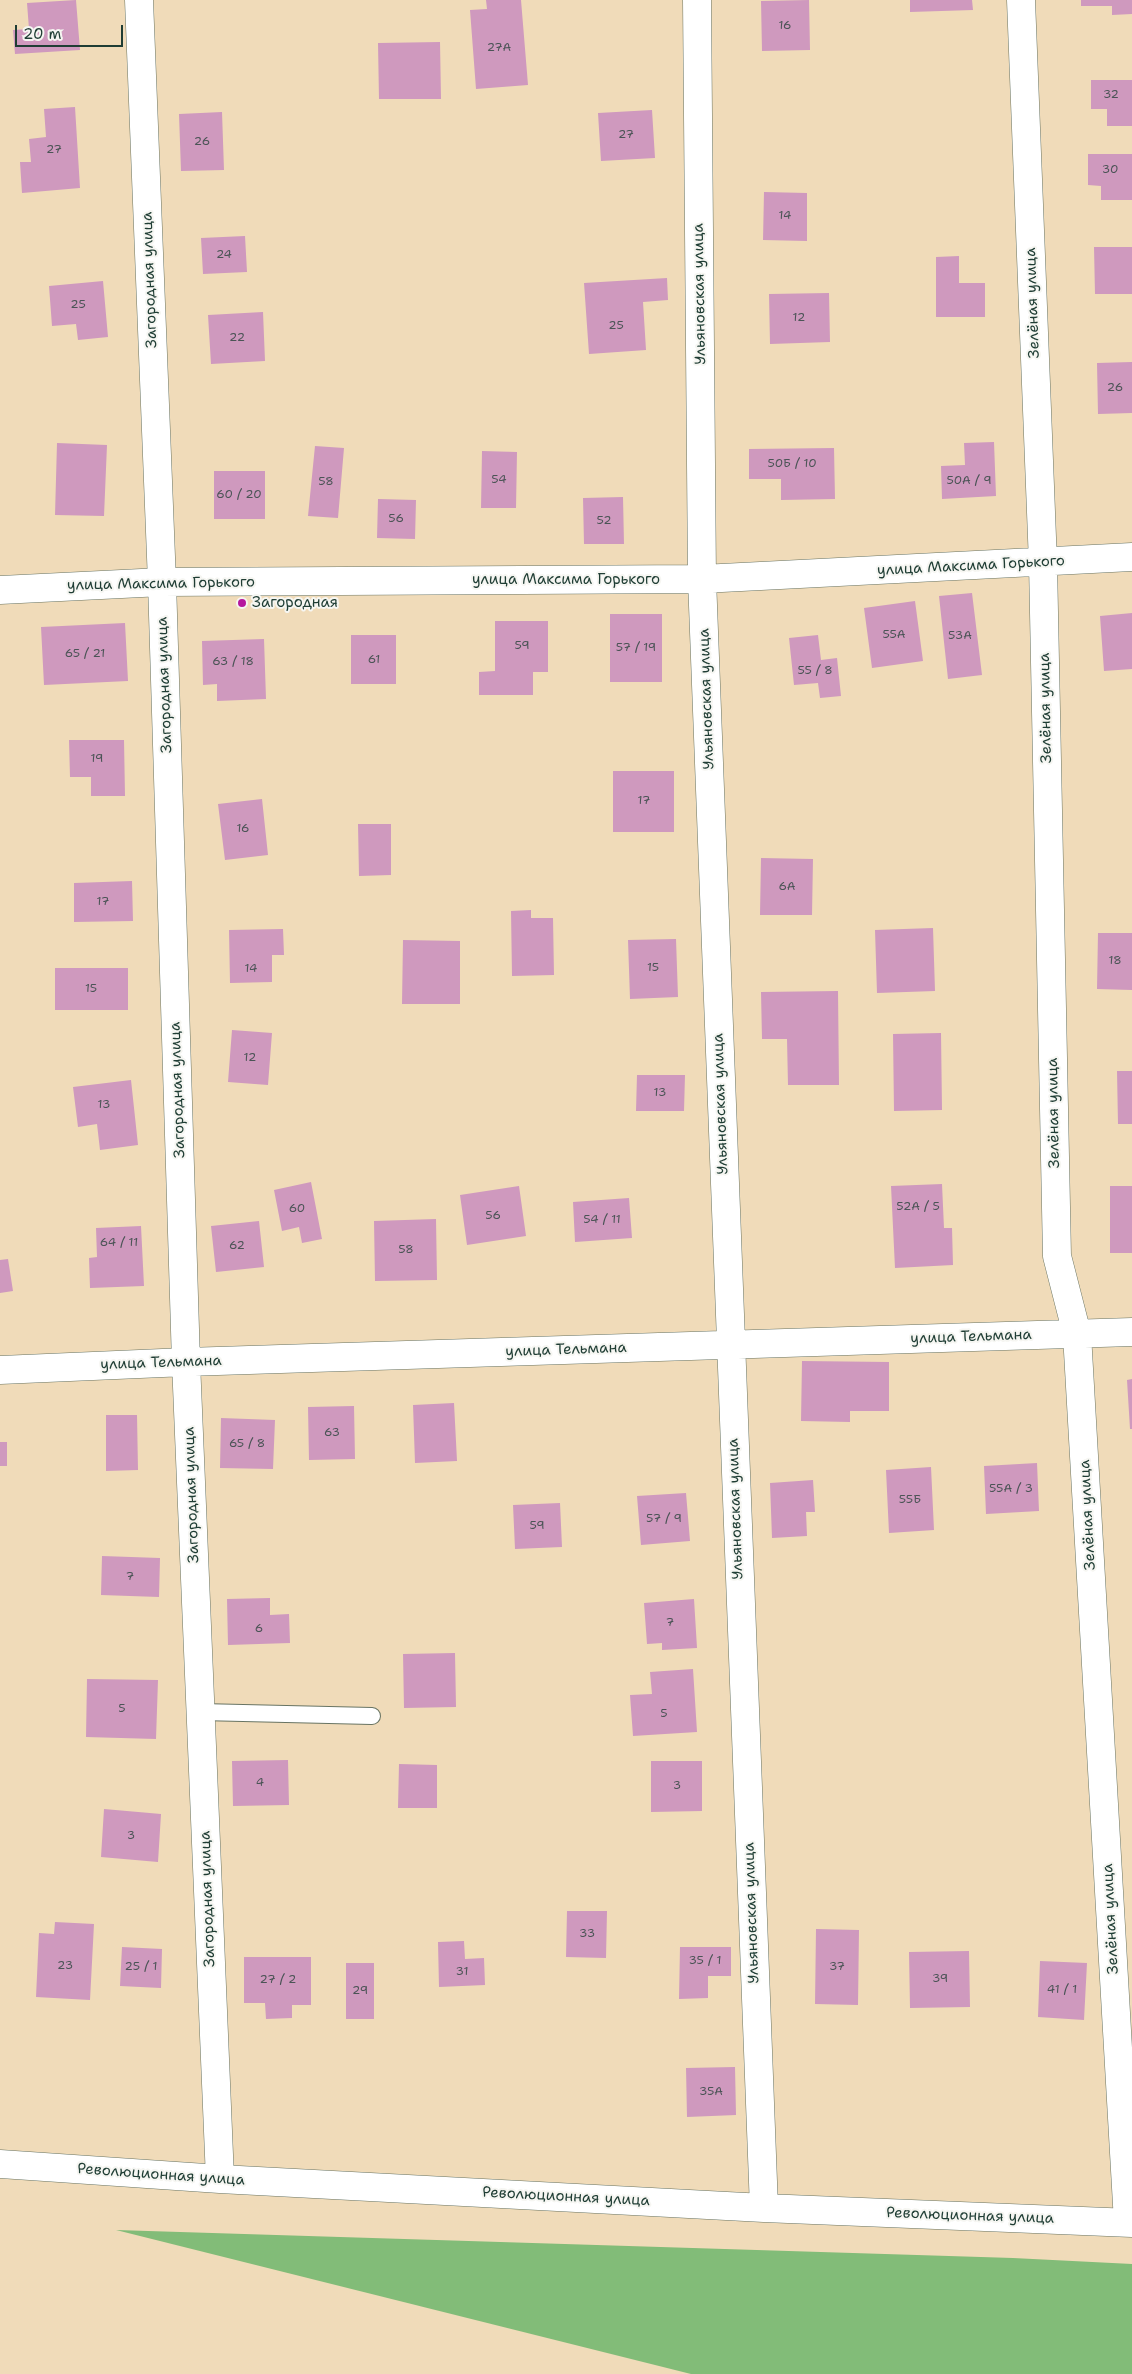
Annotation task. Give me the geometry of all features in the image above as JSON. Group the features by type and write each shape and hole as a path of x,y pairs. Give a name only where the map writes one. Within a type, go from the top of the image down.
{"street":[{"name":"Загородная улица","path":"139,0 162,582 186,1362 220,2180"},
{"name":"Ульяновская улица","path":"697,0 702,579 764,2208"},
{"name":"Зелёная улица","path":"1021,0 1043,563 1056,1256 1077,1334 1130,2222"},
{"name":"улица Максима Горького","path":"0,590 162,582 702,579 1132,557"},
{"name":"улица Тельмана","path":"0,1370 186,1362 1132,1332"},
{"name":"Революционная улица","path":"0,2164 220,2180 764,2208 1130,2222"}],"lane":[{"path":"200,1712 372,1716"}],"green space":[{"path":"116,2230 1013,2258 1132,2264 1132,2374 691,2374"}],"building":[{"path":"76,0 80,50 15,54 13,30 29,29 27,3"},
{"path":"486,0 521,0 528,85 476,89 470,10 487,9"},
{"path":"809,0 810,50 762,51 761,1"},
{"path":"910,0 972,0 973,10 910,12"},
{"path":"1081,0 1132,0 1132,14 1112,15 1112,6 1081,6"},
{"path":"440,42 441,99 379,99 378,43"},
{"path":"1091,80 1132,80 1132,126 1107,126 1107,109 1091,109"},
{"path":"75,107 80,188 22,193 20,162 31,162 29,139 46,137 44,109"},
{"path":"652,110 655,158 601,161 598,113"},
{"path":"222,112 224,170 181,171 179,114"},
{"path":"1088,154 1132,154 1132,200 1101,200 1101,186 1088,185"},
{"path":"764,192 807,193 807,241 763,240"},
{"path":"245,236 247,272 203,274 201,238"},
{"path":"1094,247 1132,247 1132,294 1095,294"},
{"path":"959,256 959,283 985,283 985,317 936,317 936,257"},
{"path":"667,278 668,300 643,302 646,350 589,354 584,283"},
{"path":"103,281 108,337 78,340 76,324 52,326 49,286"},
{"path":"829,293 830,342 770,344 769,294"},
{"path":"263,312 265,361 211,364 208,315"},
{"path":"1132,362 1132,413 1098,414 1097,363"},
{"path":"994,442 996,496 942,499 941,466 965,465 964,443"},
{"path":"57,443 107,445 104,516 55,515"},
{"path":"315,446 344,448 338,518 308,516"},
{"path":"834,448 835,499 781,500 781,479 749,479 749,449"},
{"path":"482,451 517,452 516,508 481,508"},
{"path":"214,471 265,471 265,519 214,519"},
{"path":"623,497 624,544 584,544 583,498"},
{"path":"378,499 416,500 415,539 377,538"},
{"path":"972,593 982,675 948,679 939,596"},
{"path":"915,601 923,661 872,668 864,608"},
{"path":"1132,613 1132,669 1104,671 1100,616"},
{"path":"610,614 662,614 662,682 610,682"},
{"path":"495,621 548,621 548,672 533,672 533,695 479,695 479,672 495,671"},
{"path":"125,623 128,681 44,685 41,627"},
{"path":"351,635 396,635 396,684 351,684"},
{"path":"818,635 821,660 837,658 841,696 820,698 818,683 794,685 789,638"},
{"path":"264,639 266,699 217,701 217,684 203,685 202,641"},
{"path":"69,740 124,740 125,796 91,796 91,777 70,777"},
{"path":"613,771 674,771 674,832 613,832"},
{"path":"262,799 268,855 225,860 218,804"},
{"path":"358,824 391,824 391,875 359,876"},
{"path":"761,858 813,859 812,915 760,915"},
{"path":"132,881 133,921 74,922 74,883"},
{"path":"531,910 531,918 553,918 554,975 512,976 511,911"},
{"path":"933,928 935,991 877,993 875,930"},
{"path":"283,929 284,955 272,955 272,982 230,983 229,930"},
{"path":"1098,933 1132,933 1132,990 1097,989"},
{"path":"676,939 678,997 630,999 628,940"},
{"path":"403,940 460,941 460,1004 402,1004"},
{"path":"55,968 128,968 128,1010 55,1010"},
{"path":"838,991 839,1085 788,1085 787,1039 762,1039 761,992"},
{"path":"232,1030 272,1033 268,1085 228,1082"},
{"path":"941,1033 942,1110 894,1111 893,1034"},
{"path":"1117,1071 1132,1071 1132,1124 1118,1124"},
{"path":"637,1075 685,1075 684,1111 636,1111"},
{"path":"131,1080 138,1145 100,1150 97,1124 78,1127 73,1087"},
{"path":"311,1182 322,1239 302,1243 299,1227 282,1231 274,1190"},
{"path":"942,1184 944,1228 952,1228 953,1265 895,1268 891,1186"},
{"path":"519,1186 526,1236 467,1245 460,1195"},
{"path":"1110,1186 1132,1186 1132,1253 1110,1253"},
{"path":"629,1198 632,1238 575,1242 573,1202"},
{"path":"436,1219 437,1280 375,1281 374,1221"},
{"path":"259,1221 264,1267 216,1272 211,1226"},
{"path":"141,1226 144,1286 90,1288 89,1258 97,1257 96,1228"},
{"path":"8,1259 13,1291 0,1293 0,1260"},
{"path":"802,1361 889,1362 889,1411 850,1411 850,1422 801,1421"},
{"path":"1132,1379 1132,1429 1130,1429 1127,1380"},
{"path":"454,1403 457,1461 415,1463 413,1405"},
{"path":"354,1406 355,1459 309,1460 308,1407"},
{"path":"106,1415 137,1415 138,1470 106,1471"},
{"path":"221,1418 275,1420 273,1469 220,1468"},
{"path":"0,1442 7,1442 7,1466 0,1466"},
{"path":"1037,1463 1039,1511 986,1514 984,1466"},
{"path":"931,1467 934,1530 889,1533 886,1470"},
{"path":"813,1480 815,1512 806,1512 807,1536 772,1538 770,1483"},
{"path":"686,1493 690,1541 641,1545 637,1496"},
{"path":"560,1503 562,1547 515,1549 513,1505"},
{"path":"102,1556 160,1558 159,1597 101,1595"},
{"path":"270,1598 270,1615 289,1614 290,1643 228,1645 227,1599"},
{"path":"694,1599 697,1648 662,1650 662,1643 647,1644 644,1603"},
{"path":"455,1653 456,1707 404,1708 403,1654"},
{"path":"693,1669 697,1732 633,1736 630,1695 652,1694 650,1672"},
{"path":"87,1679 158,1680 156,1739 86,1737"},
{"path":"288,1760 289,1805 233,1806 232,1761"},
{"path":"651,1761 702,1761 702,1811 651,1812"},
{"path":"399,1764 437,1765 437,1808 398,1808"},
{"path":"104,1809 161,1814 158,1862 101,1857"},
{"path":"567,1911 607,1911 606,1958 566,1957"},
{"path":"55,1922 94,1924 90,2000 36,1997 39,1933 54,1934"},
{"path":"816,1929 859,1930 858,2005 815,2004"},
{"path":"464,1941 465,1959 484,1958 485,1985 439,1987 438,1942"},
{"path":"122,1947 162,1949 161,1988 120,1986"},
{"path":"680,1947 731,1947 731,1976 708,1976 708,1998 679,1999"},
{"path":"969,1951 970,2007 910,2008 909,1952"},
{"path":"244,1957 311,1957 311,2005 292,2005 292,2018 266,2019 265,2003 244,2003"},
{"path":"1040,1961 1087,1963 1084,2020 1038,2017"},
{"path":"346,1963 374,1963 374,2019 346,2019"},
{"path":"735,2067 736,2115 687,2117 686,2068"}],"place":[{"name":"Загородная","path":"242,603"}]}
